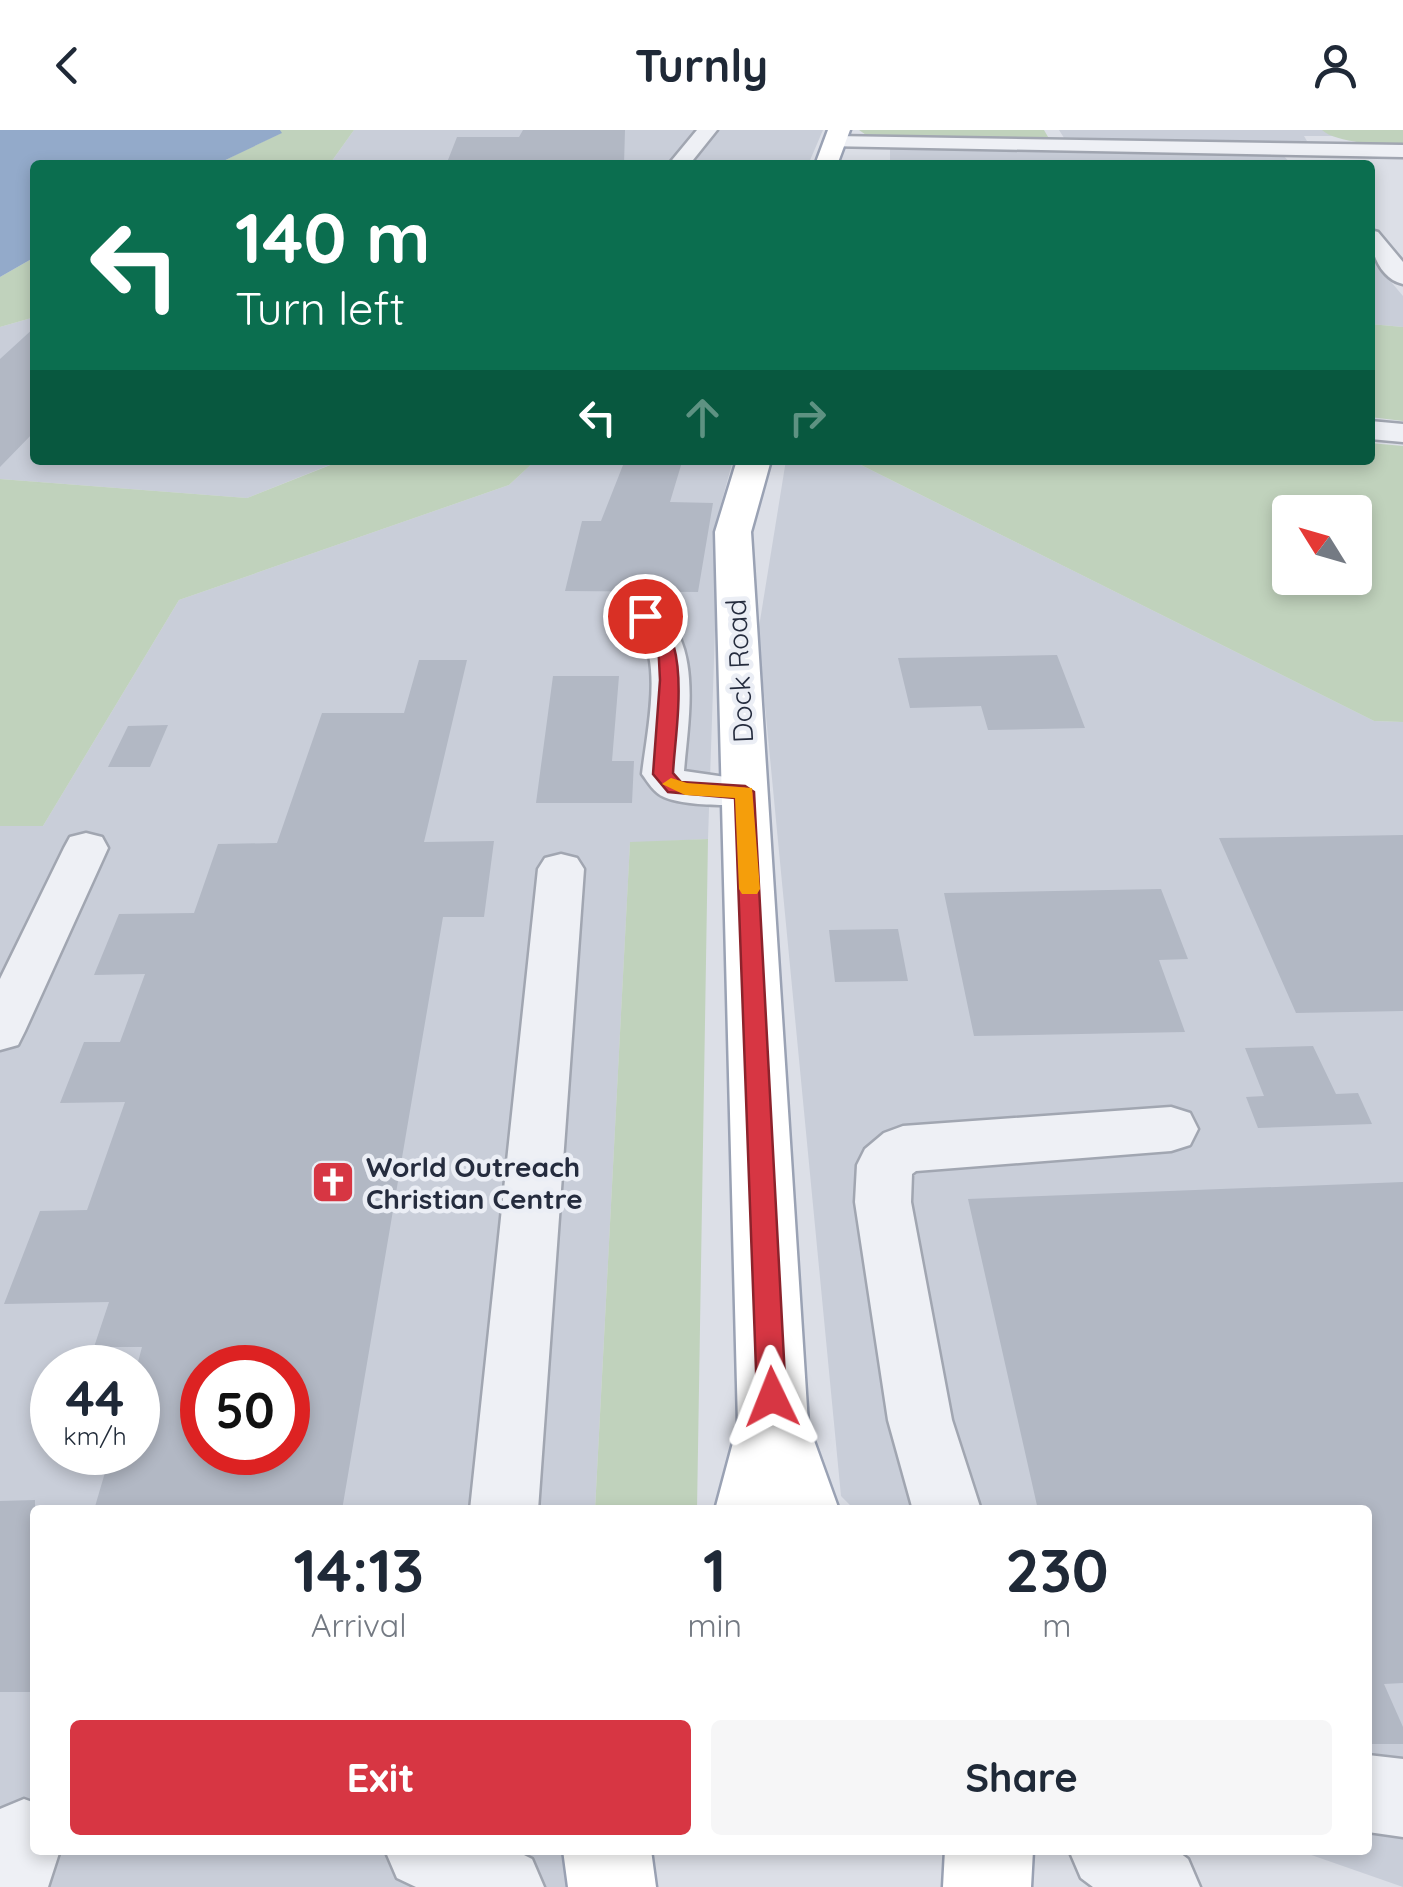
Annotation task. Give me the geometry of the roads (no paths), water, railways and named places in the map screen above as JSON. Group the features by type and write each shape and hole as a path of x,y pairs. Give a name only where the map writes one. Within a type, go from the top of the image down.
{"main road":[{"path":"828,160 836,136"},
{"name":"Dock Road","path":"753,465 733,532 773,1424 800,1505"},
{"name":"Dock Road","path":"753,1505 773,1424"},
{"path":"608,1855 612,1887"},
{"path":"987,1887 989,1855"}],"street":[{"path":"682,160 707,130"},
{"path":"836,136 1315,139 1403,150"},
{"path":"1375,239 1401,235"},
{"path":"1375,243 1403,276"},
{"path":"1375,431 1403,434"},
{"path":"637,613 654,621 666,641 669,680 663,774 675,788 745,792"},
{"path":"0,1031 86,848"},
{"path":"504,1505 561,869"},
{"path":"946,1505 920,1420 882,1202 886,1165 902,1149 1171,1129"},
{"path":"1372,1794 1403,1798"},
{"path":"436,1855 504,1887"},
{"path":"1117,1855 1160,1887"}],"water":[{"path":"0,130 282,133 225,160 30,160 30,260 0,277"}],"place":[{"name":"World Outreach Christian Centre","path":"333,1182"}]}
